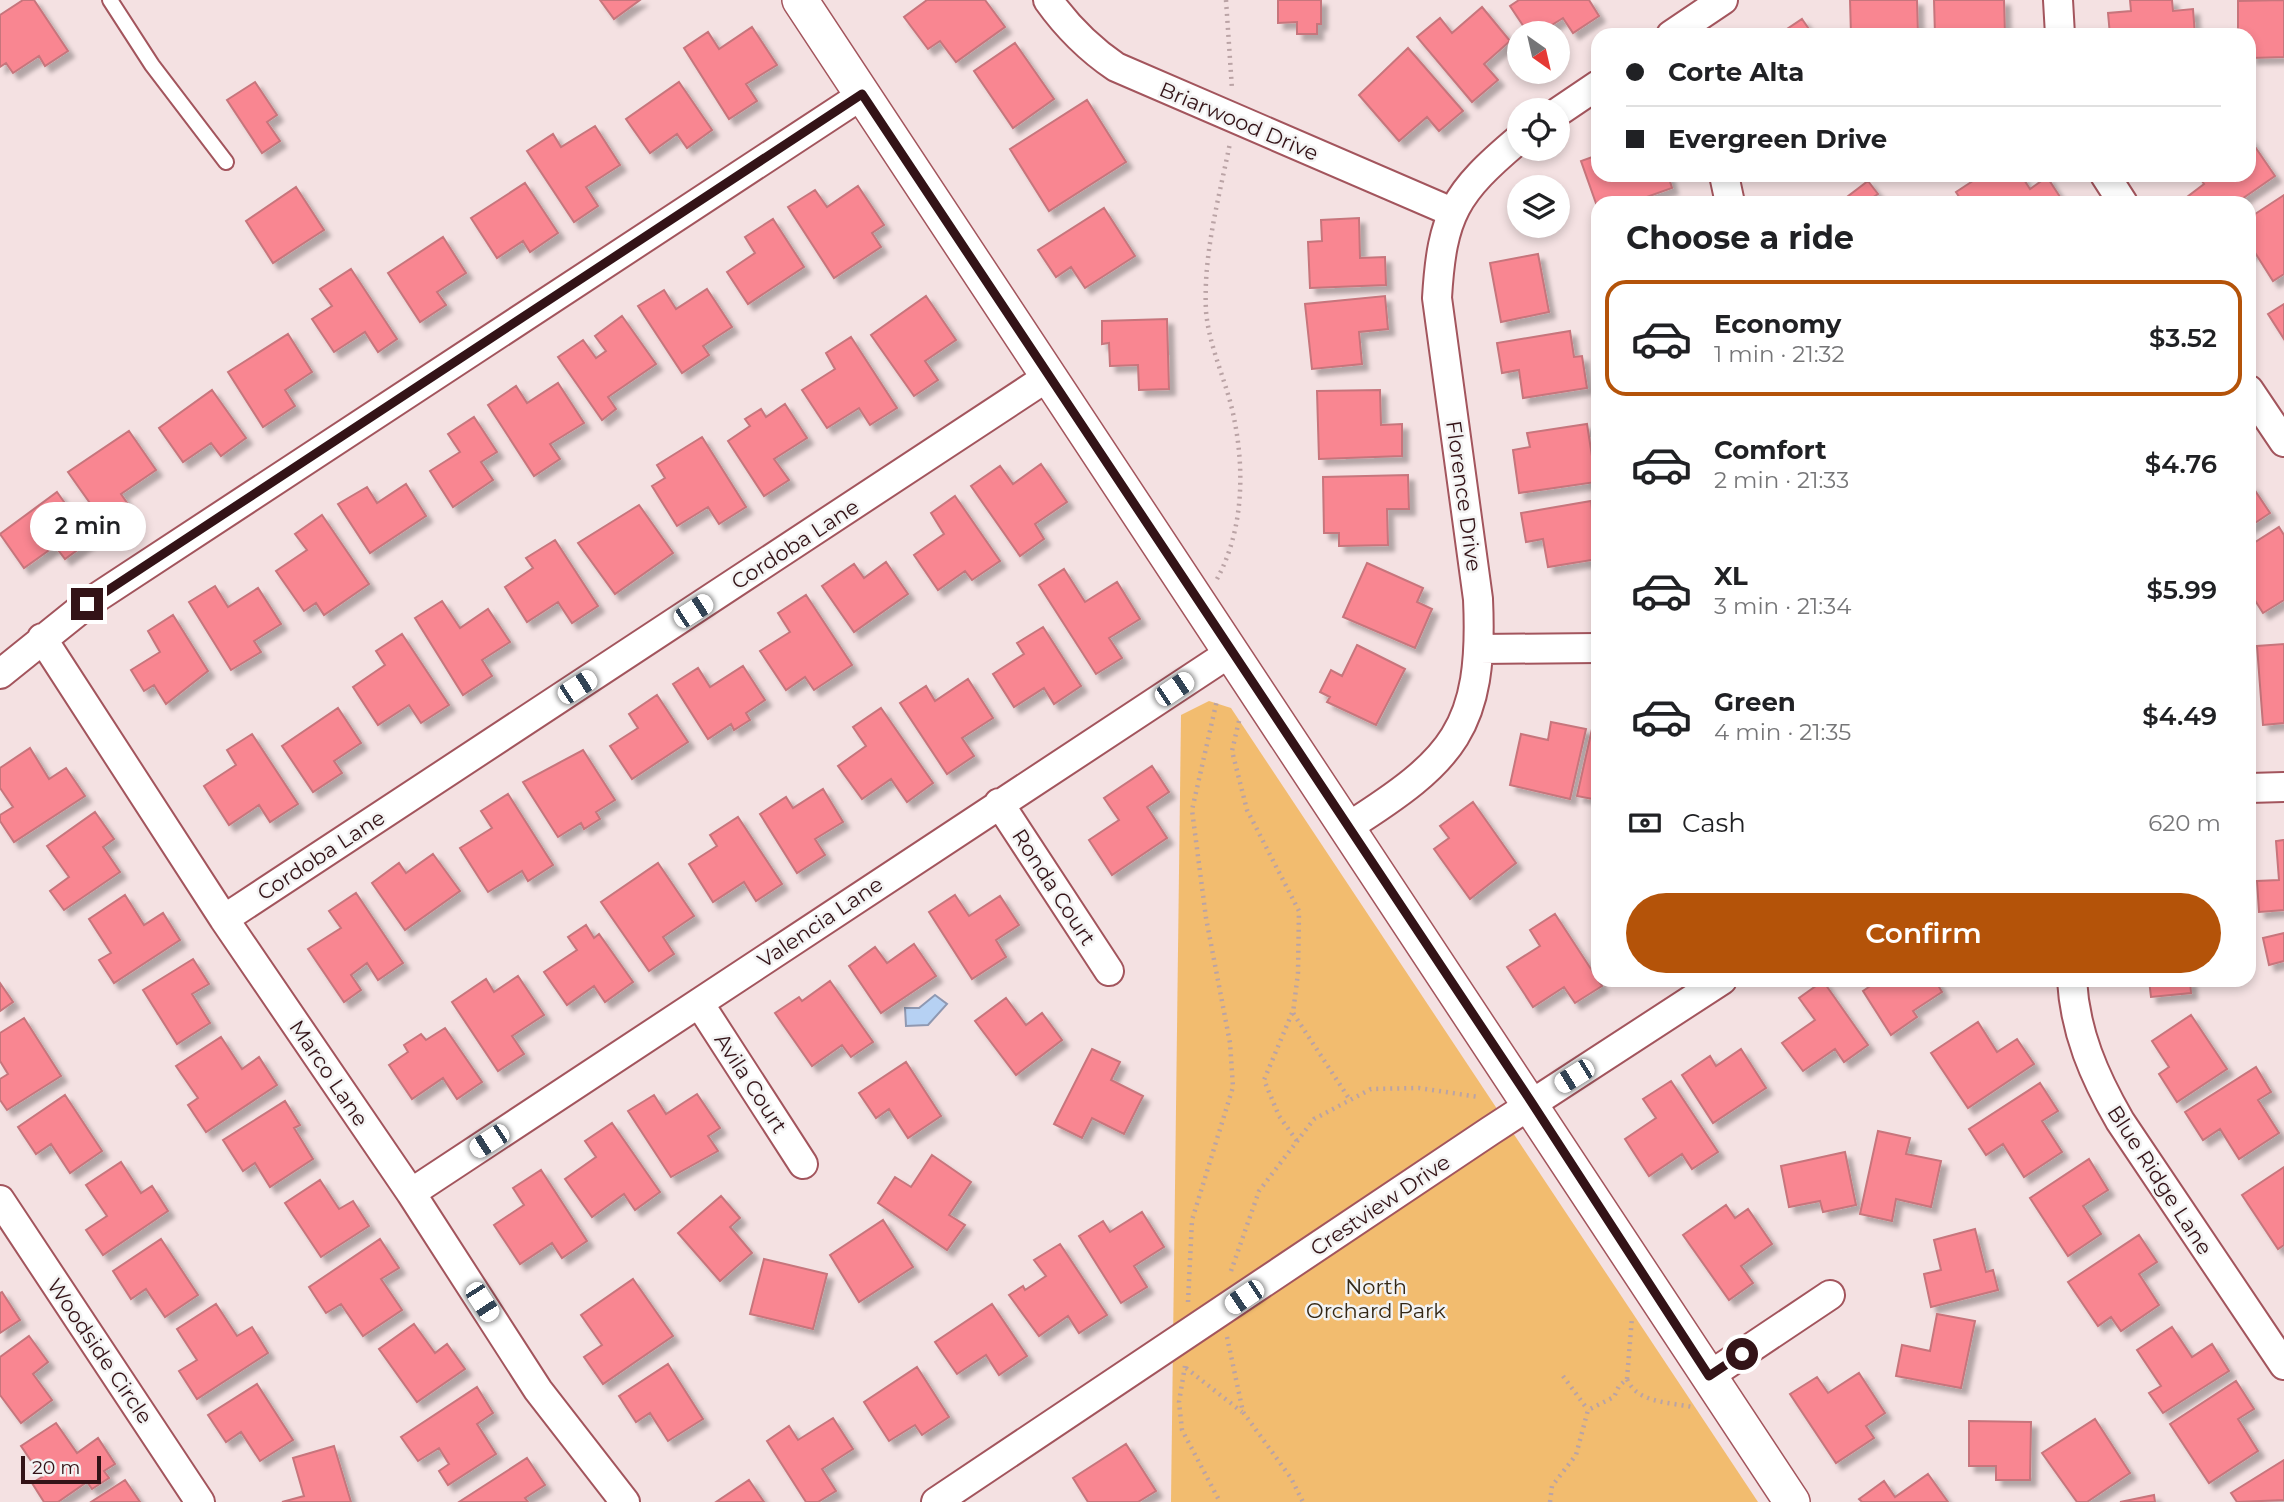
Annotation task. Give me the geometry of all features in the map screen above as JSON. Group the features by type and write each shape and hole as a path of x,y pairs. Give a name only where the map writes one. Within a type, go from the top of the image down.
{"street":[{"path":"800,0 1532,1103 1792,1502"},
{"name":"Briarwood Drive","path":"1048,0 1065,24 1089,49 1116,67 1452,212"},
{"path":"1681,28 1723,0"},
{"path":"2058,0 2060,28"},
{"path":"1570,104 1591,90"},
{"path":"0,674 87,604 862,94"},
{"name":"Florence Drive","path":"1348,827 1437,763 1459,733 1472,699 1480,649 1478,599 1437,298 1440,249 1452,212 1465,189 1507,150"},
{"name":"Cordoba Lane","path":"224,919 1049,376"},
{"path":"2256,400 2284,442"},
{"name":"Marco Lane","path":"42,638 224,919 411,1193 538,1390 625,1502"},
{"path":"1480,649 1591,649"},
{"name":"Valencia Lane","path":"411,1193 999,803 1240,666"},
{"path":"2256,788 2284,787"},
{"name":"Ronda Court","path":"999,803 1109,971"},
{"name":"Crestview Drive","path":"936,1502 1532,1103 1711,987"},
{"name":"Blue Ridge Lane","path":"2073,987 2082,1044 2100,1087 2120,1121 2284,1364"},
{"name":"Avila Court","path":"699,1003 803,1164"},
{"name":"Woodside Circle","path":"0,1200 200,1502"},
{"path":"1709,1376 1830,1296"}],"lane":[{"path":"110,0 152,65 226,162"}],"path":[{"path":"1202,607 1228,560 1235,538 1239,505 1239,463 1234,418 1211,341 1205,275 1230,142 1226,0"},
{"path":"1240,666 1232,751 1247,810 1299,911 1298,973 1293,1013 1264,1080 1279,1115 1297,1141"},
{"path":"1217,700 1192,810 1206,918 1230,1043 1233,1087 1192,1220 1185,1368 1179,1402 1182,1430 1220,1502"},
{"path":"1293,1013 1350,1100"},
{"path":"1243,1412 1222,1312 1233,1261 1259,1191 1314,1119 1371,1089 1419,1088 1479,1097"},
{"path":"1632,1316 1627,1379 1631,1391 1640,1396 1696,1408"},
{"path":"1185,1368 1243,1412 1292,1478 1303,1502"},
{"path":"1563,1376 1588,1410"},
{"path":"1550,1502 1552,1486 1576,1455 1588,1410 1591,1406 1602,1405 1614,1397 1619,1386 1627,1379"}],"green space":[{"name":"North Orchard Park","path":"1209,701 1231,708 1758,1502 1171,1502 1181,715"}],"water":[{"path":"935,995 947,1004 928,1025 906,1026 905,1008 919,1008"}],"building":[{"path":"23,0 34,0 68,51 45,66 39,56 13,73 6,63 0,67 0,15"},
{"path":"600,0 640,0 614,19"},
{"path":"927,0 985,0 1005,27 956,62 940,41 928,49 904,17"},
{"path":"1278,0 1321,0 1321,24 1317,24 1317,34 1297,34 1297,22 1278,23"},
{"path":"1519,0 1589,0 1599,16 1573,33 1570,21 1563,18 1558,21 1520,21 1510,6"},
{"path":"1850,0 1917,0 1918,28 1851,28"},
{"path":"1934,0 2004,0 2005,28 1935,28"},
{"path":"2130,0 2172,0 2173,11 2193,9 2194,28 2109,28 2108,13 2131,11"},
{"path":"2284,0 2284,57 2256,58 2256,28 2238,28 2238,1"},
{"path":"1482,7 1507,37 1507,44 1484,64 1498,80 1472,102 1417,37 1440,18 1452,33"},
{"path":"1802,19 1808,28 1788,28"},
{"path":"752,27 777,65 746,84 757,101 729,119 684,48 708,32 719,49"},
{"path":"1015,43 1054,99 1013,128 974,71"},
{"path":"1408,48 1463,111 1439,131 1427,117 1399,141 1359,95"},
{"path":"255,82 277,115 267,122 280,141 262,153 227,100"},
{"path":"679,82 712,130 687,148 677,134 650,153 626,119"},
{"path":"1087,100 1126,162 1049,211 1010,149"},
{"path":"595,126 620,165 586,187 598,206 574,222 527,151 553,134 561,147"},
{"path":"2256,148 2275,176 2246,196 2188,196 2204,184 2203,182 2256,182"},
{"path":"1591,157 1591,182 1670,182 1672,188 1650,196 1593,196 1581,161"},
{"path":"1867,182 1878,194 1875,196 1848,196"},
{"path":"1971,182 2026,182 2030,189 2040,182 2050,182 2059,196 1959,196 1956,192"},
{"path":"525,183 558,233 530,252 523,241 497,258 471,218"},
{"path":"858,186 884,225 872,233 881,247 834,278 788,207 815,190 827,207"},
{"path":"296,187 324,230 273,263 246,221"},
{"path":"2284,195 2284,274 2273,281 2256,254 2256,213"},
{"path":"1104,208 1135,256 1085,288 1071,267 1056,277 1038,250"},
{"path":"1359,218 1360,258 1385,257 1386,285 1310,288 1308,242 1322,241 1321,220"},
{"path":"773,219 804,267 748,304 727,272 755,253 745,237"},
{"path":"443,237 466,273 437,292 446,305 420,322 388,273"},
{"path":"1538,254 1549,312 1501,322 1490,263"},
{"path":"351,269 397,339 378,352 365,332 334,352 312,319 332,306 320,289"},
{"path":"707,289 732,327 703,346 709,355 682,373 638,306 664,290 676,309"},
{"path":"926,296 956,340 925,361 938,380 914,396 871,335"},
{"path":"1385,296 1388,329 1359,332 1362,364 1312,369 1305,304"},
{"path":"2284,304 2284,339 2268,314"},
{"path":"622,316 656,364 608,397 616,409 602,420 558,357 583,340 596,358 606,351 595,336"},
{"path":"1167,319 1169,389 1139,390 1138,365 1110,366 1109,343 1102,344 1102,321"},
{"path":"1570,331 1574,357 1582,356 1587,388 1523,398 1519,370 1502,373 1497,343"},
{"path":"288,334 312,372 285,390 295,406 263,427 228,372"},
{"path":"851,337 897,408 870,425 859,408 827,428 802,390 835,369 826,353"},
{"path":"558,383 584,423 550,444 560,459 534,476 488,405 516,386 527,403"},
{"path":"212,390 246,438 221,456 211,443 183,462 159,428"},
{"path":"1380,390 1381,425 1402,424 1402,456 1319,459 1317,391"},
{"path":"785,404 807,438 774,459 789,480 764,496 728,441 750,426 745,419 761,409 766,417"},
{"path":"474,417 497,452 481,462 493,480 453,507 430,471 460,452 448,434"},
{"path":"1587,424 1591,450 1591,483 1519,493 1513,450 1530,447 1527,433"},
{"path":"129,431 156,470 121,494 134,513 109,530 68,472"},
{"path":"702,437 746,507 719,524 708,507 677,526 652,486 665,478 657,465"},
{"path":"1041,464 1067,502 1035,524 1044,539 1020,556 971,486 1000,466 1013,484"},
{"path":"1408,475 1409,509 1387,509 1388,545 1339,546 1339,533 1324,533 1323,477"},
{"path":"406,484 426,516 370,553 338,504 367,487 377,503"},
{"path":"57,492 91,540 65,559 55,546 24,568 0,534"},
{"path":"2256,492 2270,513 2256,522"},
{"path":"955,496 1000,561 972,580 965,571 938,590 914,555 944,534 931,513"},
{"path":"1591,501 1591,560 1548,567 1543,539 1526,542 1521,513"},
{"path":"639,505 673,553 615,594 578,543"},
{"path":"322,515 369,584 324,615 316,603 304,611 276,571 307,550 295,534"},
{"path":"2279,527 2284,535 2284,600 2263,613 2256,602 2256,542"},
{"path":"555,540 598,606 572,623 558,602 527,622 505,587 533,568 526,558"},
{"path":"886,562 908,594 854,632 822,586 854,564 864,578"},
{"path":"1367,563 1423,588 1417,602 1432,609 1415,648 1343,617"},
{"path":"1064,569 1085,602 1117,582 1140,619 1109,638 1122,658 1096,674 1039,585"},
{"path":"215,586 228,607 258,588 281,624 254,641 261,652 231,670 189,602"},
{"path":"806,595 852,665 814,690 805,677 786,690 760,651 790,632 778,613"},
{"path":"442,601 460,628 488,609 510,642 482,660 492,676 463,695 415,618"},
{"path":"173,615 208,671 166,704 154,685 144,691 131,670 160,652 148,631"},
{"path":"1043,627 1081,686 1054,704 1044,688 1014,707 993,674 1024,654 1017,643"},
{"path":"402,634 449,705 421,723 409,705 378,725 353,687 385,665 376,651"},
{"path":"2284,644 2284,723 2263,725 2257,646"},
{"path":"1357,645 1405,669 1376,725 1327,702 1330,697 1320,692 1331,670 1342,676"},
{"path":"743,666 765,700 746,713 750,720 734,730 731,724 708,739 673,684 698,668 710,687"},
{"path":"968,679 993,718 962,738 974,756 947,774 900,703 926,686 935,701"},
{"path":"657,695 688,742 632,779 610,746 638,728 629,714"},
{"path":"338,708 361,743 334,761 342,773 313,792 282,746"},
{"path":"881,708 933,783 907,802 891,779 862,799 838,766 866,746 853,727"},
{"path":"1551,722 1586,729 1570,799 1510,785 1521,734 1548,740"},
{"path":"1591,733 1591,799 1577,796"},
{"path":"252,734 298,804 270,822 259,805 229,825 204,786 236,765 227,750"},
{"path":"30,748 49,779 66,768 85,796 14,842 0,821 0,815 13,807 0,788 0,768"},
{"path":"583,750 615,800 596,812 600,819 584,829 581,823 558,837 523,782"},
{"path":"1152,766 1169,792 1147,807 1167,838 1112,875 1089,840 1119,820 1104,798"},
{"path":"823,789 843,822 815,839 825,855 797,873 760,814 786,797 793,808"},
{"path":"508,794 553,865 528,881 522,871 488,892 460,848 492,828 481,811"},
{"path":"1473,802 1516,863 1470,899 1434,849 1449,838 1440,826"},
{"path":"95,812 114,839 103,847 120,872 64,910 50,891 69,877 47,846"},
{"path":"738,817 782,884 756,901 744,882 713,902 689,864 717,846 710,835"},
{"path":"2284,840 2284,910 2259,912 2257,881 2279,880 2276,841"},
{"path":"433,854 460,891 405,930 372,883 399,863 406,873"},
{"path":"658,863 694,916 663,937 674,954 649,971 601,902"},
{"path":"356,893 403,963 378,980 367,963 351,975 361,990 344,1002 308,949 341,928 329,911"},
{"path":"125,895 144,925 163,913 180,940 114,983 99,960 111,953 89,919"},
{"path":"955,895 969,916 1000,896 1019,925 996,940 1006,957 972,979 929,912"},
{"path":"1555,914 1591,969 1591,987 1600,987 1575,1003 1564,987 1533,1007 1507,967 1540,946 1530,930"},
{"path":"586,925 594,938 599,934 633,982 605,1002 594,986 567,1005 544,972 577,950 568,937"},
{"path":"2284,933 2284,961 2269,965 2263,938"},
{"path":"914,944 936,976 881,1013 849,966 875,947 887,963"},
{"path":"193,959 209,984 192,994 210,1023 177,1044 143,990"},
{"path":"518,976 544,1015 512,1036 524,1054 498,1071 452,1002 486,979 494,992"},
{"path":"830,981 873,1042 851,1057 842,1045 812,1066 775,1013 799,997 802,1001"},
{"path":"0,983 13,1002 0,1011"},
{"path":"1815,987 1827,987 1868,1045 1844,1062 1835,1049 1803,1071 1782,1043 1815,1020 1799,998"},
{"path":"1869,987 1939,987 1942,992 1913,1011 1917,1017 1891,1035 1863,991"},
{"path":"2150,987 2191,987 2191,993 2151,997"},
{"path":"1006,998 1026,1025 1042,1013 1062,1040 1016,1075 975,1021"},
{"path":"2191,1015 2227,1069 2177,1102 2159,1074 2169,1067 2152,1041"},
{"path":"24,1018 61,1076 7,1110 0,1100 0,1079 8,1074 0,1061 0,1033"},
{"path":"1978,1022 1997,1052 2017,1039 2034,1064 1968,1108 1931,1053"},
{"path":"445,1028 482,1082 457,1099 443,1078 412,1099 389,1065 408,1052 404,1045 421,1034 426,1040"},
{"path":"221,1037 242,1069 259,1057 277,1085 206,1132 188,1105 198,1098 176,1066"},
{"path":"1092,1049 1120,1062 1111,1080 1143,1096 1124,1134 1092,1118 1082,1138 1054,1124"},
{"path":"1741,1049 1766,1088 1713,1123 1682,1075 1710,1056 1716,1066"},
{"path":"906,1062 941,1116 908,1138 889,1109 876,1118 859,1093"},
{"path":"2256,1067 2271,1092 2258,1100 2279,1133 2239,1159 2220,1129 2203,1140 2185,1112"},
{"path":"1671,1081 1718,1152 1692,1169 1682,1154 1649,1176 1625,1139 1656,1118 1643,1099"},
{"path":"2040,1083 2058,1111 2042,1121 2062,1152 2024,1177 2003,1144 1986,1155 1969,1129"},
{"path":"697,1094 720,1128 708,1136 718,1151 671,1177 628,1111 654,1095 666,1114"},
{"path":"65,1095 102,1151 70,1173 51,1144 36,1154 18,1127"},
{"path":"285,1101 300,1125 294,1128 313,1159 270,1187 255,1163 243,1171 223,1140"},
{"path":"612,1123 660,1192 635,1210 624,1194 592,1217 565,1179 596,1157 585,1141"},
{"path":"1878,1131 1910,1138 1906,1154 1941,1161 1931,1207 1896,1199 1892,1221 1860,1214"},
{"path":"1845,1152 1856,1205 1823,1212 1820,1201 1789,1207 1781,1166"},
{"path":"932,1155 971,1182 949,1215 965,1225 947,1250 878,1203 895,1177 911,1187"},
{"path":"2089,1159 2108,1190 2083,1206 2101,1234 2068,1256 2030,1198"},
{"path":"121,1162 141,1193 152,1186 168,1211 103,1255 86,1230 107,1216 86,1185"},
{"path":"2284,1167 2284,1245 2278,1249 2242,1195"},
{"path":"541,1170 587,1241 562,1258 552,1243 520,1264 494,1225 524,1205 513,1188"},
{"path":"320,1180 339,1209 353,1201 369,1226 321,1257 285,1203"},
{"path":"721,1196 740,1218 730,1227 752,1253 720,1281 678,1233"},
{"path":"1726,1205 1735,1218 1748,1209 1772,1244 1741,1266 1753,1283 1729,1300 1683,1235"},
{"path":"1142,1212 1164,1247 1134,1266 1147,1287 1121,1303 1079,1236 1103,1221 1110,1232"},
{"path":"883,1220 913,1267 859,1302 830,1255"},
{"path":"1975,1229 1986,1272 1993,1270 1998,1290 1931,1307 1924,1274 1941,1270 1934,1240"},
{"path":"2139,1235 2157,1262 2139,1274 2159,1305 2121,1331 2111,1317 2098,1326 2068,1282"},
{"path":"161,1239 198,1295 165,1317 146,1289 131,1299 113,1271"},
{"path":"380,1239 399,1268 381,1279 402,1310 363,1336 341,1304 326,1313 309,1287"},
{"path":"1060,1244 1107,1315 1079,1333 1068,1316 1039,1336 1009,1295 1023,1286 1025,1290 1046,1276 1034,1260"},
{"path":"764,1259 827,1274 813,1329 750,1314"},
{"path":"633,1279 673,1336 603,1384 584,1357 602,1345 581,1315"},
{"path":"2,1292 20,1320 0,1333 0,1293"},
{"path":"216,1304 237,1336 252,1327 268,1353 197,1399 179,1371 197,1360 177,1329"},
{"path":"992,1304 1027,1356 999,1375 986,1355 957,1374 935,1342"},
{"path":"1937,1314 1975,1321 1961,1388 1896,1376 1902,1345 1930,1351"},
{"path":"414,1324 435,1353 447,1344 465,1369 417,1402 379,1349"},
{"path":"2172,1327 2192,1357 2212,1344 2229,1371 2163,1413 2149,1393 2161,1386 2137,1350"},
{"path":"29,1336 48,1362 33,1374 52,1400 21,1423 0,1395 0,1357"},
{"path":"668,1364 703,1419 668,1441 650,1413 636,1422 619,1396"},
{"path":"917,1367 949,1417 922,1435 915,1425 889,1441 864,1402"},
{"path":"1859,1373 1885,1413 1866,1426 1874,1438 1836,1463 1790,1394 1817,1377 1828,1393"},
{"path":"2236,1381 2254,1409 2238,1419 2258,1451 2209,1483 2170,1424"},
{"path":"257,1384 293,1440 260,1461 241,1432 226,1442 208,1415"},
{"path":"477,1387 493,1413 477,1424 496,1454 448,1485 439,1471 449,1464 439,1448 418,1461 401,1437"},
{"path":"833,1418 853,1449 822,1469 836,1491 818,1502 806,1502 767,1441 789,1426 798,1440"},
{"path":"2095,1419 2130,1473 2087,1502 2077,1502 2042,1453"},
{"path":"1969,1421 2031,1422 2030,1480 1996,1480 1996,1466 1969,1466"},
{"path":"56,1423 77,1453 98,1438 115,1464 104,1471 109,1478 92,1489 87,1482 58,1502 44,1502 32,1483 42,1477 21,1446"},
{"path":"1126,1444 1156,1491 1138,1502 1088,1502 1073,1478"},
{"path":"334,1446 351,1502 282,1502 304,1496 293,1458"},
{"path":"527,1458 545,1485 525,1498 528,1502 459,1502"},
{"path":"2284,1460 2284,1500 2237,1502 2231,1493"},
{"path":"1928,1474 1948,1502 1862,1502 1859,1499 1884,1481 1895,1497"},
{"path":"125,1480 140,1502 91,1502"},
{"path":"749,1480 764,1502 716,1502"},
{"path":"2154,1495 2155,1502 2120,1502"}],"route":[{"path":"87,604 285,477 862,94 1532,1103 1709,1376 1742,1354"}]}
